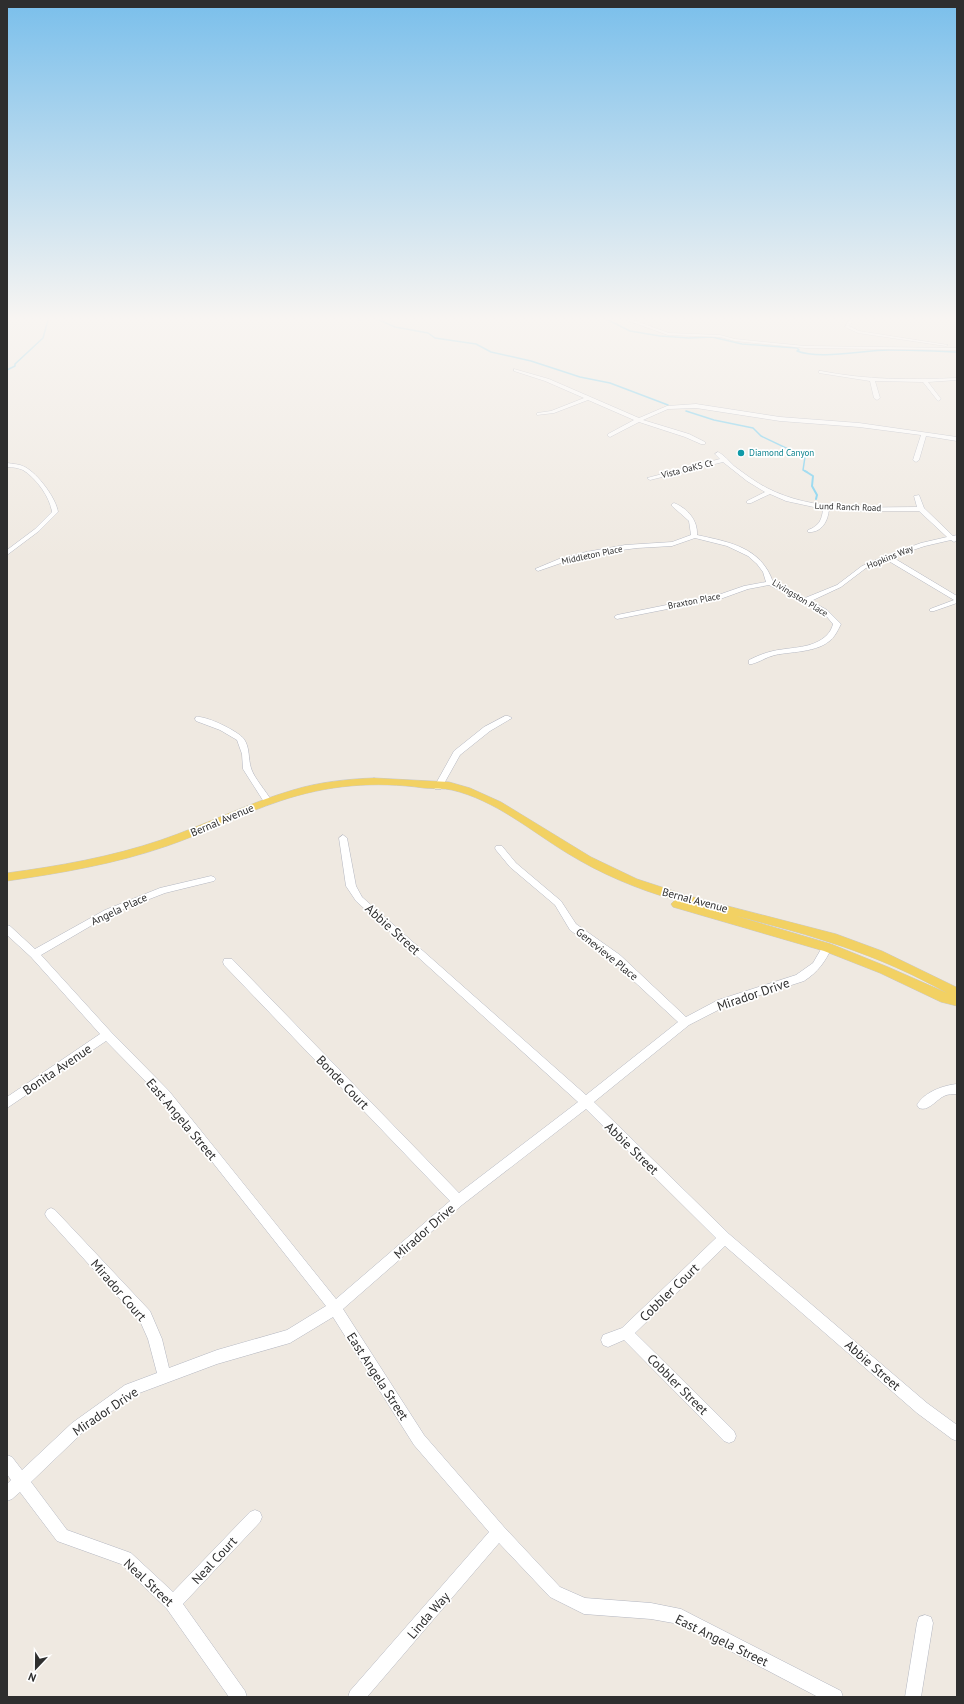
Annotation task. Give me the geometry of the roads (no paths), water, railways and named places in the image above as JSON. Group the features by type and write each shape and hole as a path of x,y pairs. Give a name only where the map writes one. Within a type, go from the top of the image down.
{"main road":[{"name":"Bernal Avenue","path":"7,877 88,864 134,852 185,835 267,800 303,789 344,783 391,781 438,787 449,786 506,809 572,852 609,871 644,886 686,899 773,920 834,937 892,961 952,990 956,1000"},
{"name":"Bernal Avenue","path":"438,787 449,793 490,808 615,882 696,910 827,947 884,970 945,998 956,1000"}],"street":[{"path":"539,414 552,412 585,400"},
{"path":"592,400 638,420 688,436 703,443"},
{"path":"610,436 638,420 667,408 696,406 775,418 859,425 957,439"},
{"path":"916,460 924,435"},
{"name":"Lund Ranch Road","path":"718,454 743,476 769,492 787,500 826,508 921,509"},
{"name":"Vista OaKS Ct","path":"650,478 724,460"},
{"path":"7,465 19,466 28,470 54,505 55,512 38,530 7,553"},
{"path":"749,502 769,492"},
{"path":"917,496 921,509 957,542"},
{"path":"674,505 690,518 695,526 694,536"},
{"path":"810,531 819,528 825,521 826,508"},
{"name":"Middleton Place","path":"538,569 549,564 609,550 680,543 694,536"},
{"name":"Livingston Place","path":"694,536 725,543 754,556 769,574 770,582 807,600 825,611 837,624 835,633 826,641 805,648 768,654 758,657 752,662"},
{"name":"Hopkins Way","path":"807,600 839,586 864,567 887,557 923,544 953,537"},
{"path":"887,557 957,600"},
{"name":"Braxton Place","path":"617,617 723,596 746,587 770,582"},
{"path":"932,610 957,600"},
{"path":"438,787 457,753 487,729 508,718"},
{"path":"199,719 223,728 240,739 246,754 247,769 267,800"},
{"name":"Abbie Street","path":"343,838 349,881 354,893 360,899 586,1102 725,1238 922,1408 957,1434"},
{"name":"Genevieve Place","path":"499,848 513,865 558,903 573,927 587,939 616,958 685,1022"},
{"name":"Angela Place","path":"34,954 108,912 163,890 211,879"},
{"name":"East Angela Street","path":"7,929 34,954 107,1035 165,1094 335,1308 419,1440 555,1592 584,1606 651,1610 681,1617 835,1697"},
{"name":"Mirador Drive","path":"7,1494 83,1423 130,1390 217,1357 290,1336 335,1308 458,1201 586,1102 685,1022 722,1003 800,978 811,972 819,965 827,947"},
{"name":"Bonde Court","path":"228,962 458,1201"},
{"name":"Bonita Avenue","path":"7,1103 107,1035"},
{"path":"923,1105 943,1091 957,1089"},
{"name":"Mirador Court","path":"51,1214 144,1316 155,1339 165,1377"},
{"name":"Cobbler Court","path":"608,1340 626,1333 725,1238"},
{"name":"Cobbler Street","path":"626,1333 730,1436"},
{"name":"Neal Street","path":"7,1462 62,1536 126,1558 173,1603 238,1697"},
{"name":"Neal Court","path":"173,1603 255,1517"},
{"name":"Linda Way","path":"356,1697 500,1532"},
{"path":"913,1697 925,1623"}],"waterway":[{"path":"654,400 668,405"},
{"path":"686,411 714,420 753,428 761,436 805,457 803,470 805,471"},
{"path":"805,471 813,476 812,486 817,495 816,499"}],"place":[{"name":"Diamond Canyon","path":"741,453"}]}
